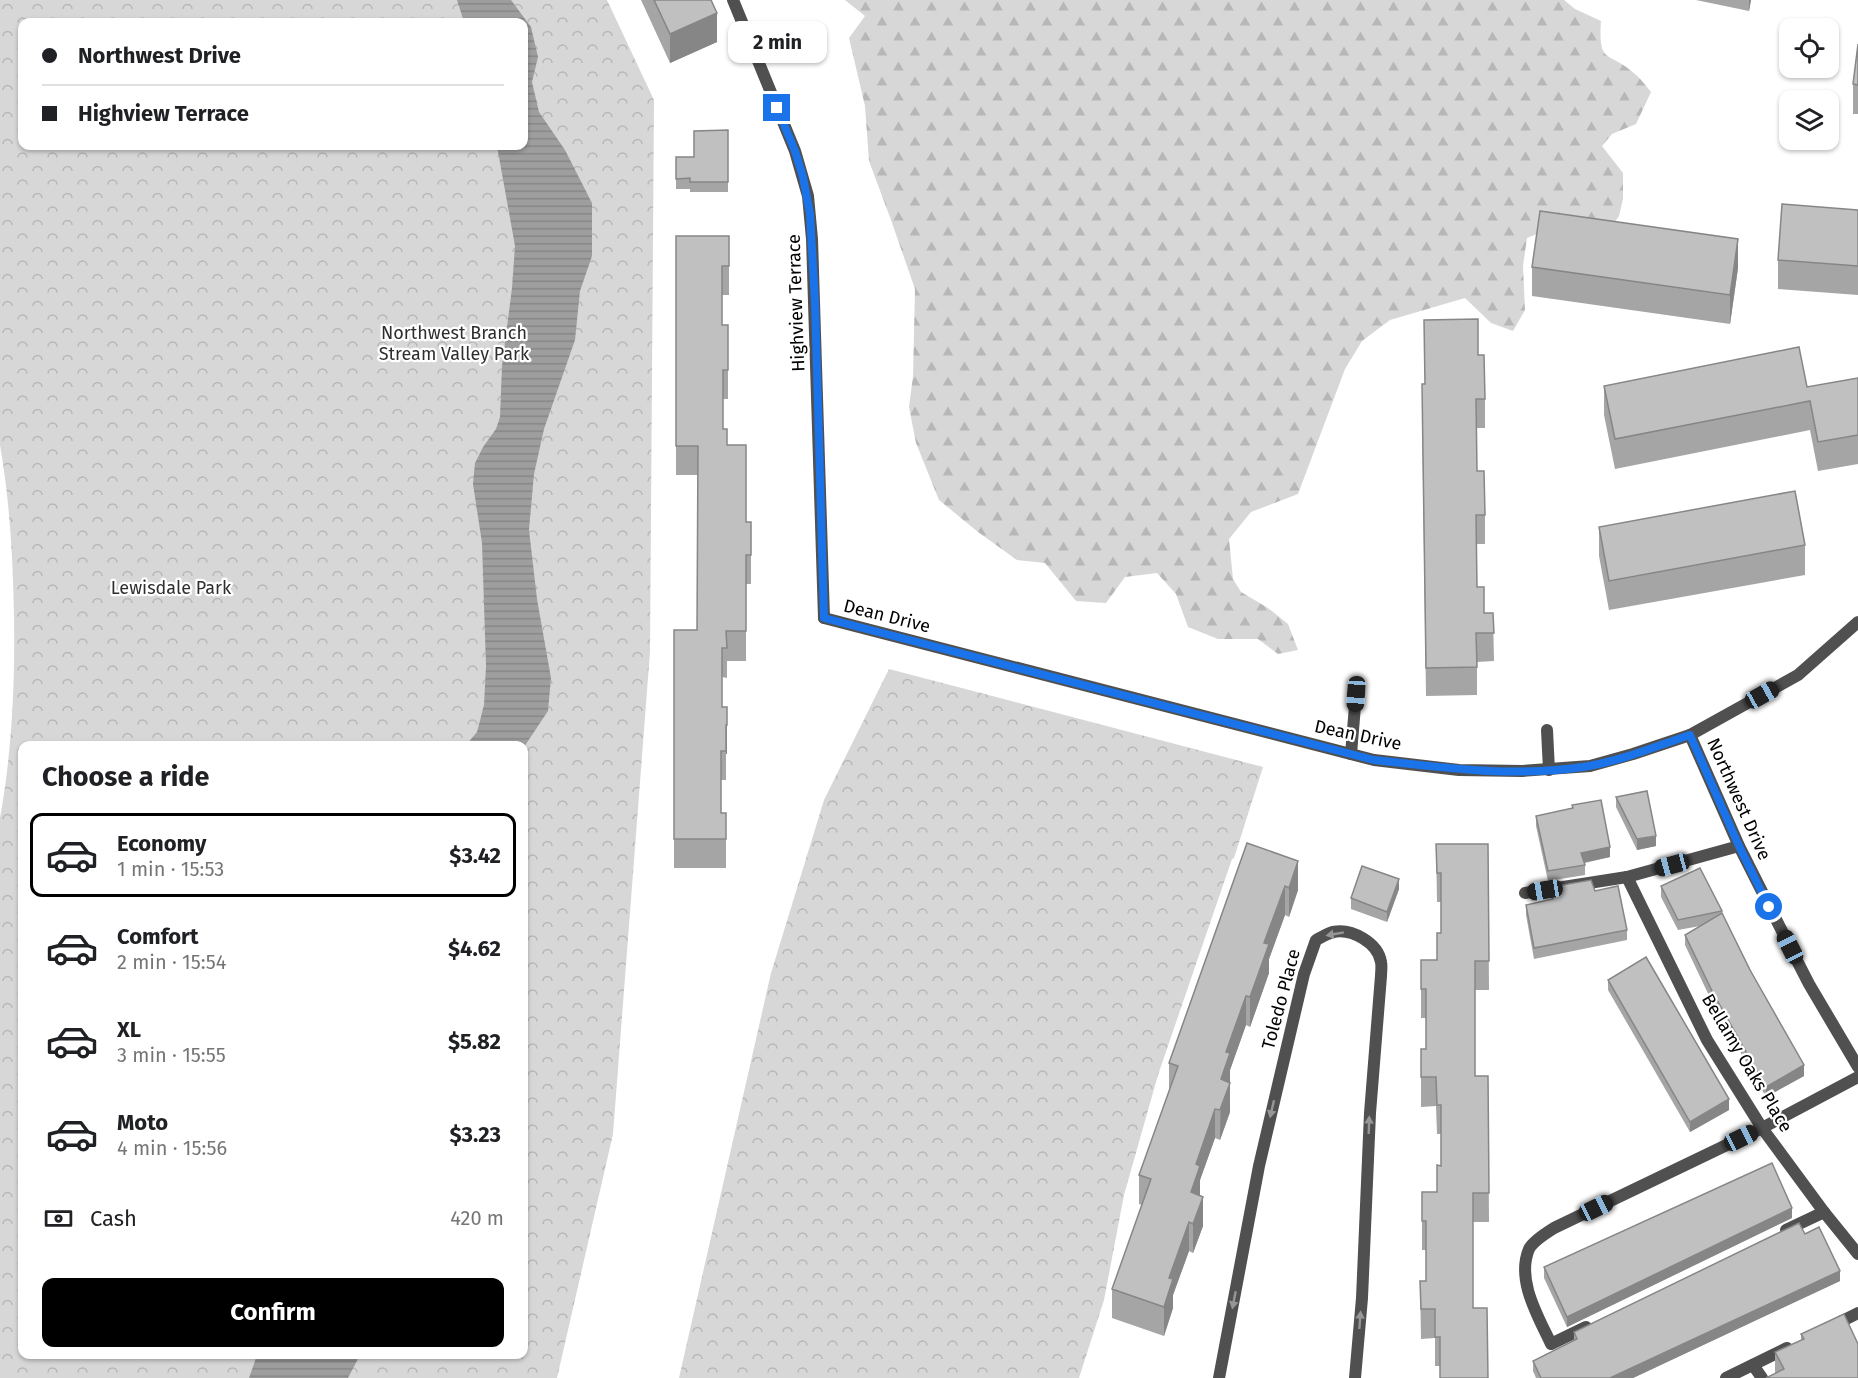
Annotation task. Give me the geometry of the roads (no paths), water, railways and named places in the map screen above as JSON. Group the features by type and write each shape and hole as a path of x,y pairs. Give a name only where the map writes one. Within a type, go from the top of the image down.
{"street":[{"name":"Highview Terrace","path":"733,0 795,151 808,196 813,250 824,618"},
{"name":"Dean Drive","path":"824,618 1374,760 1459,770 1549,770 1590,766 1690,735 1798,675 1858,622"},
{"path":"1351,754 1356,694"},
{"path":"1547,730 1549,770"},
{"name":"Northwest Drive","path":"1690,735 1739,846 1809,984 1858,1068"},
{"path":"1525,893 1627,877 1739,846"},
{"name":"Bellamy Oaks Place","path":"1627,877 1707,1040 1762,1128 1858,1254"},
{"name":"Toledo Place","path":"1219,1378 1259,1166 1304,974 1316,940 1333,932 1344,932 1372,944 1381,960 1370,1113 1362,1298 1355,1378"},
{"path":"1593,1323 1551,1344 1536,1312 1524,1274 1530,1248 1544,1235 1554,1228 1762,1128 1858,1077"},
{"path":"1772,1237 1824,1212"},
{"path":"1816,1334 1858,1313"},
{"path":"1726,1378 1795,1344"},
{"path":"1753,1365 1762,1378"}],"park label":[{"name":"Northwest Branch Stream Valley Park","path":"454,343"},
{"name":"Lewisdale Park","path":"171,588"}]}
